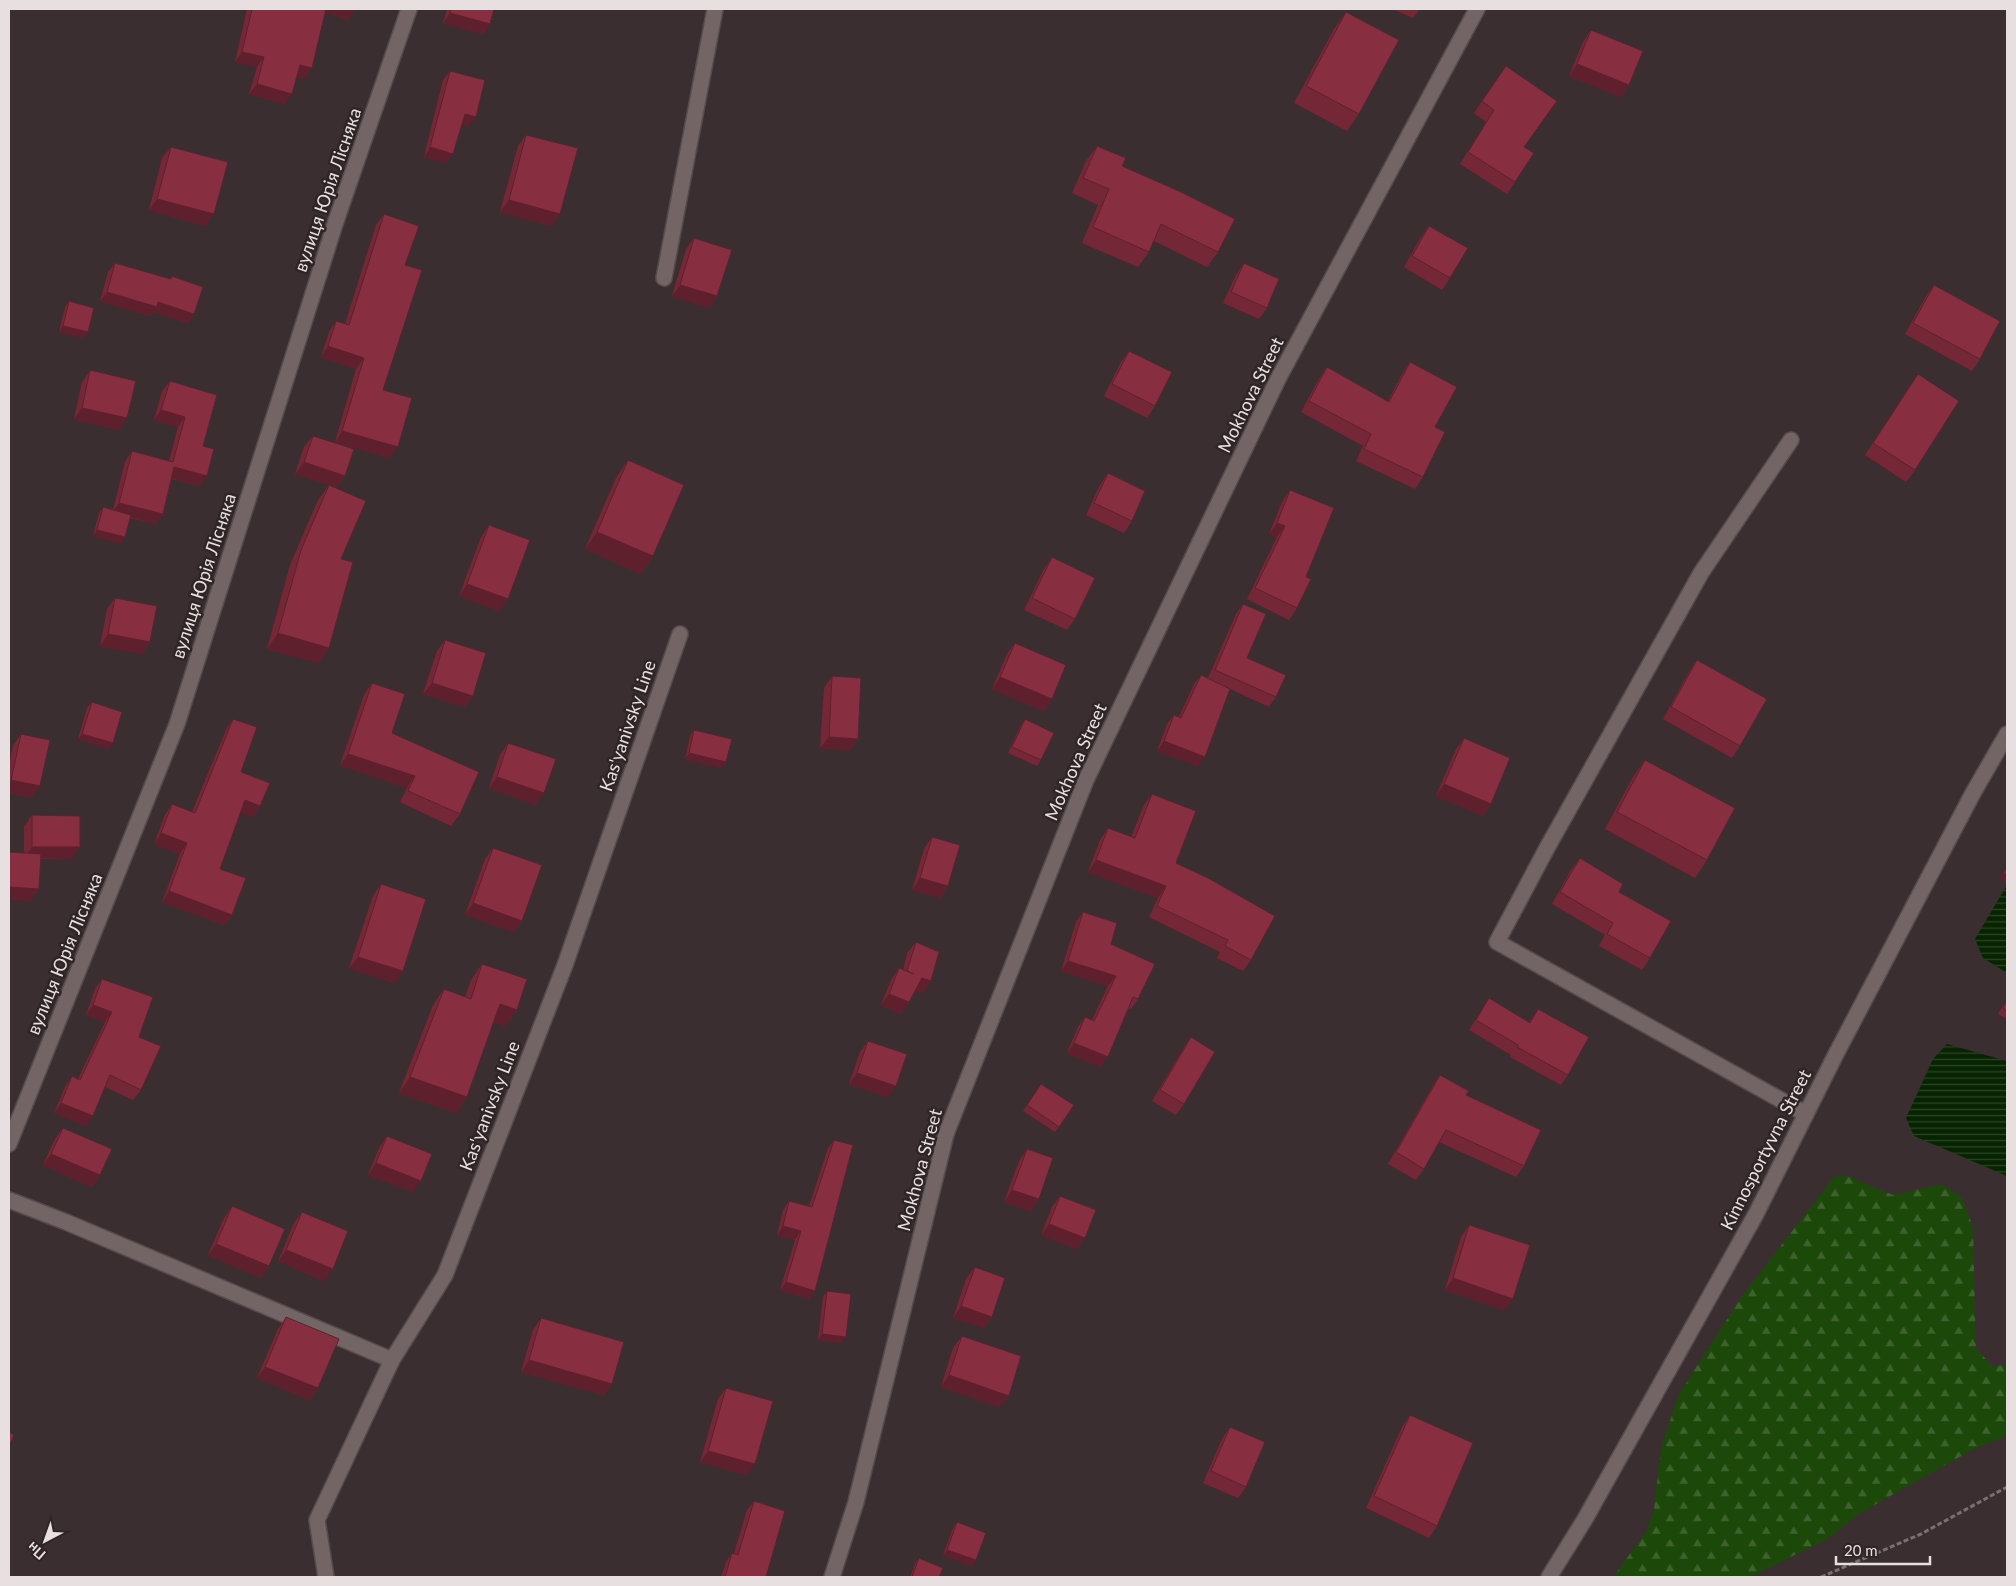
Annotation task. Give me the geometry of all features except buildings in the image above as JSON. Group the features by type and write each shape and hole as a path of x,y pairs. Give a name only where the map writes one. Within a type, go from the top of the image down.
{"street":[{"name":"вулиця Юрія Лісняка","path":"9,1144 177,724 335,224 409,9"},
{"path":"664,278 715,9"},
{"name":"Mokhova Street","path":"832,1577 856,1502 946,1134 1086,780 1278,379 1476,9"},
{"path":"1791,440 1701,574 1547,848 1498,942 1806,1114"},
{"name":"Kas'yanivsky Line","path":"326,1577 317,1520 392,1360 445,1275 565,965 680,634"},
{"name":"Kinnosportyvna Street","path":"1549,1577 1586,1519 1756,1214 1973,793 2007,734"},
{"path":"9,1200 66,1222 392,1360"}],"path":[{"path":"1821,1577 1921,1534 2007,1487"}],"green space":[{"path":"1846,1175 1893,1195 1941,1184 1962,1197 1973,1227 1976,1348 1992,1366 2007,1365 2007,1435 1972,1450 1860,1513 1829,1538 1750,1577 1613,1577 1646,1532 1654,1510 1661,1448 1679,1394 1742,1296 1834,1177"}],"shaded area":[{"path":"2007,885 2007,973 1983,958 1975,939"},
{"path":"1947,1044 2007,1061 2007,1176 1914,1136 1906,1118 1933,1059"}]}
